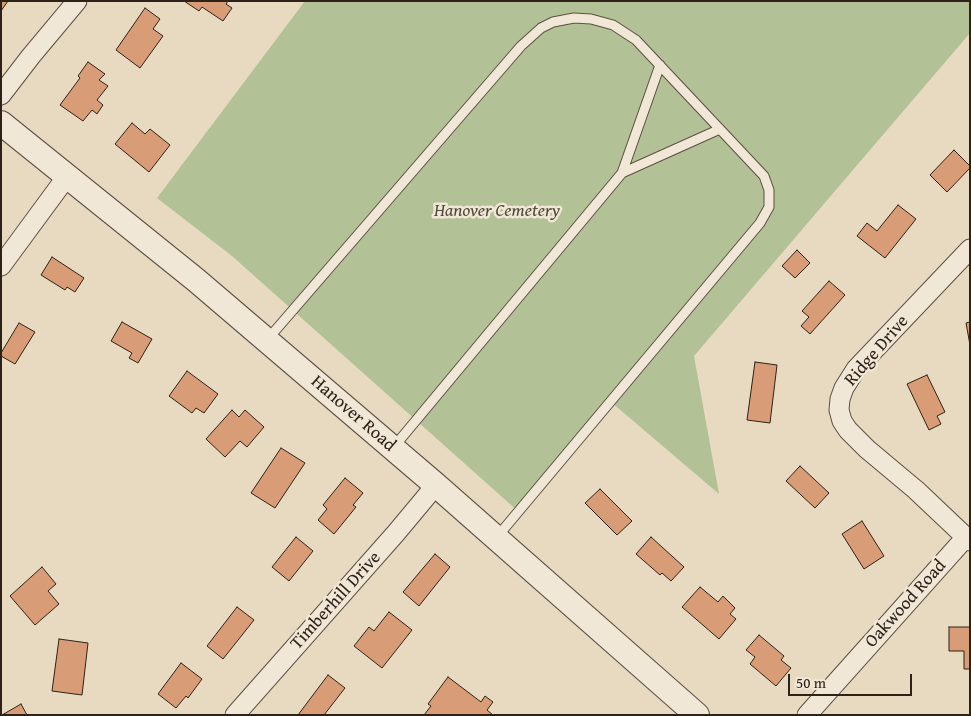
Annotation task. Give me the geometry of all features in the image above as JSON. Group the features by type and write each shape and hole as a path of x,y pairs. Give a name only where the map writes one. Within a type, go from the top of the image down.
{"street":[{"path":"1,95 77,1"},
{"name":"Hanover Road","path":"1,123 68,175 267,340 436,485 697,715"},
{"path":"1,266 68,175"},
{"name":"Ridge Drive","path":"968,539 848,430 842,421 839,410 844,388 856,369 970,249"},
{"name":"Timberhill Drive","path":"235,715 436,485"},
{"name":"Oakwood Road","path":"807,715 968,539"}],"lane":[{"path":"267,340 521,46 541,28 553,22 574,18 591,19 613,25 636,40 764,176 769,190 769,207 760,223 496,538"},
{"path":"393,448 622,173 660,65"},
{"path":"622,173 720,129"}],"green space":[{"name":"Hanover Cemetery","path":"305,1 970,1 970,33 694,356 719,494 611,402 520,513 232,256 157,198"}],"building":[{"path":"1,1 8,1 1,11"},
{"path":"184,1 228,1 226,4 232,8 223,21 202,7 199,11"},
{"path":"145,8 160,19 153,29 163,36 140,68 116,50"},
{"path":"88,62 105,74 99,80 108,86 97,100 103,105 97,114 92,110 83,121 60,105 80,78 78,76"},
{"path":"132,123 145,134 150,129 170,145 149,172 115,144"},
{"path":"954,150 970,168 947,192 930,175"},
{"path":"898,205 916,219 885,258 857,236 867,223 877,231"},
{"path":"797,250 810,263 795,278 782,266"},
{"path":"52,257 84,278 75,292 67,287 65,290 41,275"},
{"path":"829,281 845,295 810,334 801,326 809,317 802,311"},
{"path":"122,322 152,339 138,363 129,358 132,353 111,341"},
{"path":"970,322 970,345 966,323"},
{"path":"19,323 35,332 15,364 1,356 1,353"},
{"path":"755,362 777,365 770,423 747,420"},
{"path":"187,371 218,394 204,413 196,408 192,413 169,396"},
{"path":"927,375 945,412 937,416 941,424 929,430 907,384"},
{"path":"232,410 239,417 245,410 264,427 247,447 240,441 225,457 206,439"},
{"path":"281,448 305,463 275,508 251,493"},
{"path":"800,466 829,493 815,508 786,481"},
{"path":"345,478 363,493 353,505 356,507 334,534 318,520 327,509 323,505"},
{"path":"600,489 632,521 617,535 585,503"},
{"path":"862,521 884,556 864,569 842,534"},
{"path":"296,537 313,551 289,581 272,567"},
{"path":"651,537 684,567 671,581 662,573 660,575 636,554"},
{"path":"435,554 450,567 419,606 403,592"},
{"path":"42,567 56,584 48,591 59,604 35,625 10,596"},
{"path":"700,587 718,602 723,596 735,608 730,614 736,619 719,639 682,607"},
{"path":"237,607 254,620 223,659 207,646"},
{"path":"389,612 412,630 382,668 354,646 369,627 374,631"},
{"path":"949,627 970,627 970,669 964,669 964,651 949,651"},
{"path":"759,635 784,656 781,660 791,668 776,686 750,664 755,657 746,650"},
{"path":"59,639 88,643 82,695 52,691"},
{"path":"181,663 202,679 188,698 186,696 176,708 158,694"},
{"path":"328,675 345,688 324,715 298,715"},
{"path":"448,677 481,702 485,696 493,702 487,710 493,715 424,715 431,706 428,704"},
{"path":"21,704 27,715 2,715"}]}
